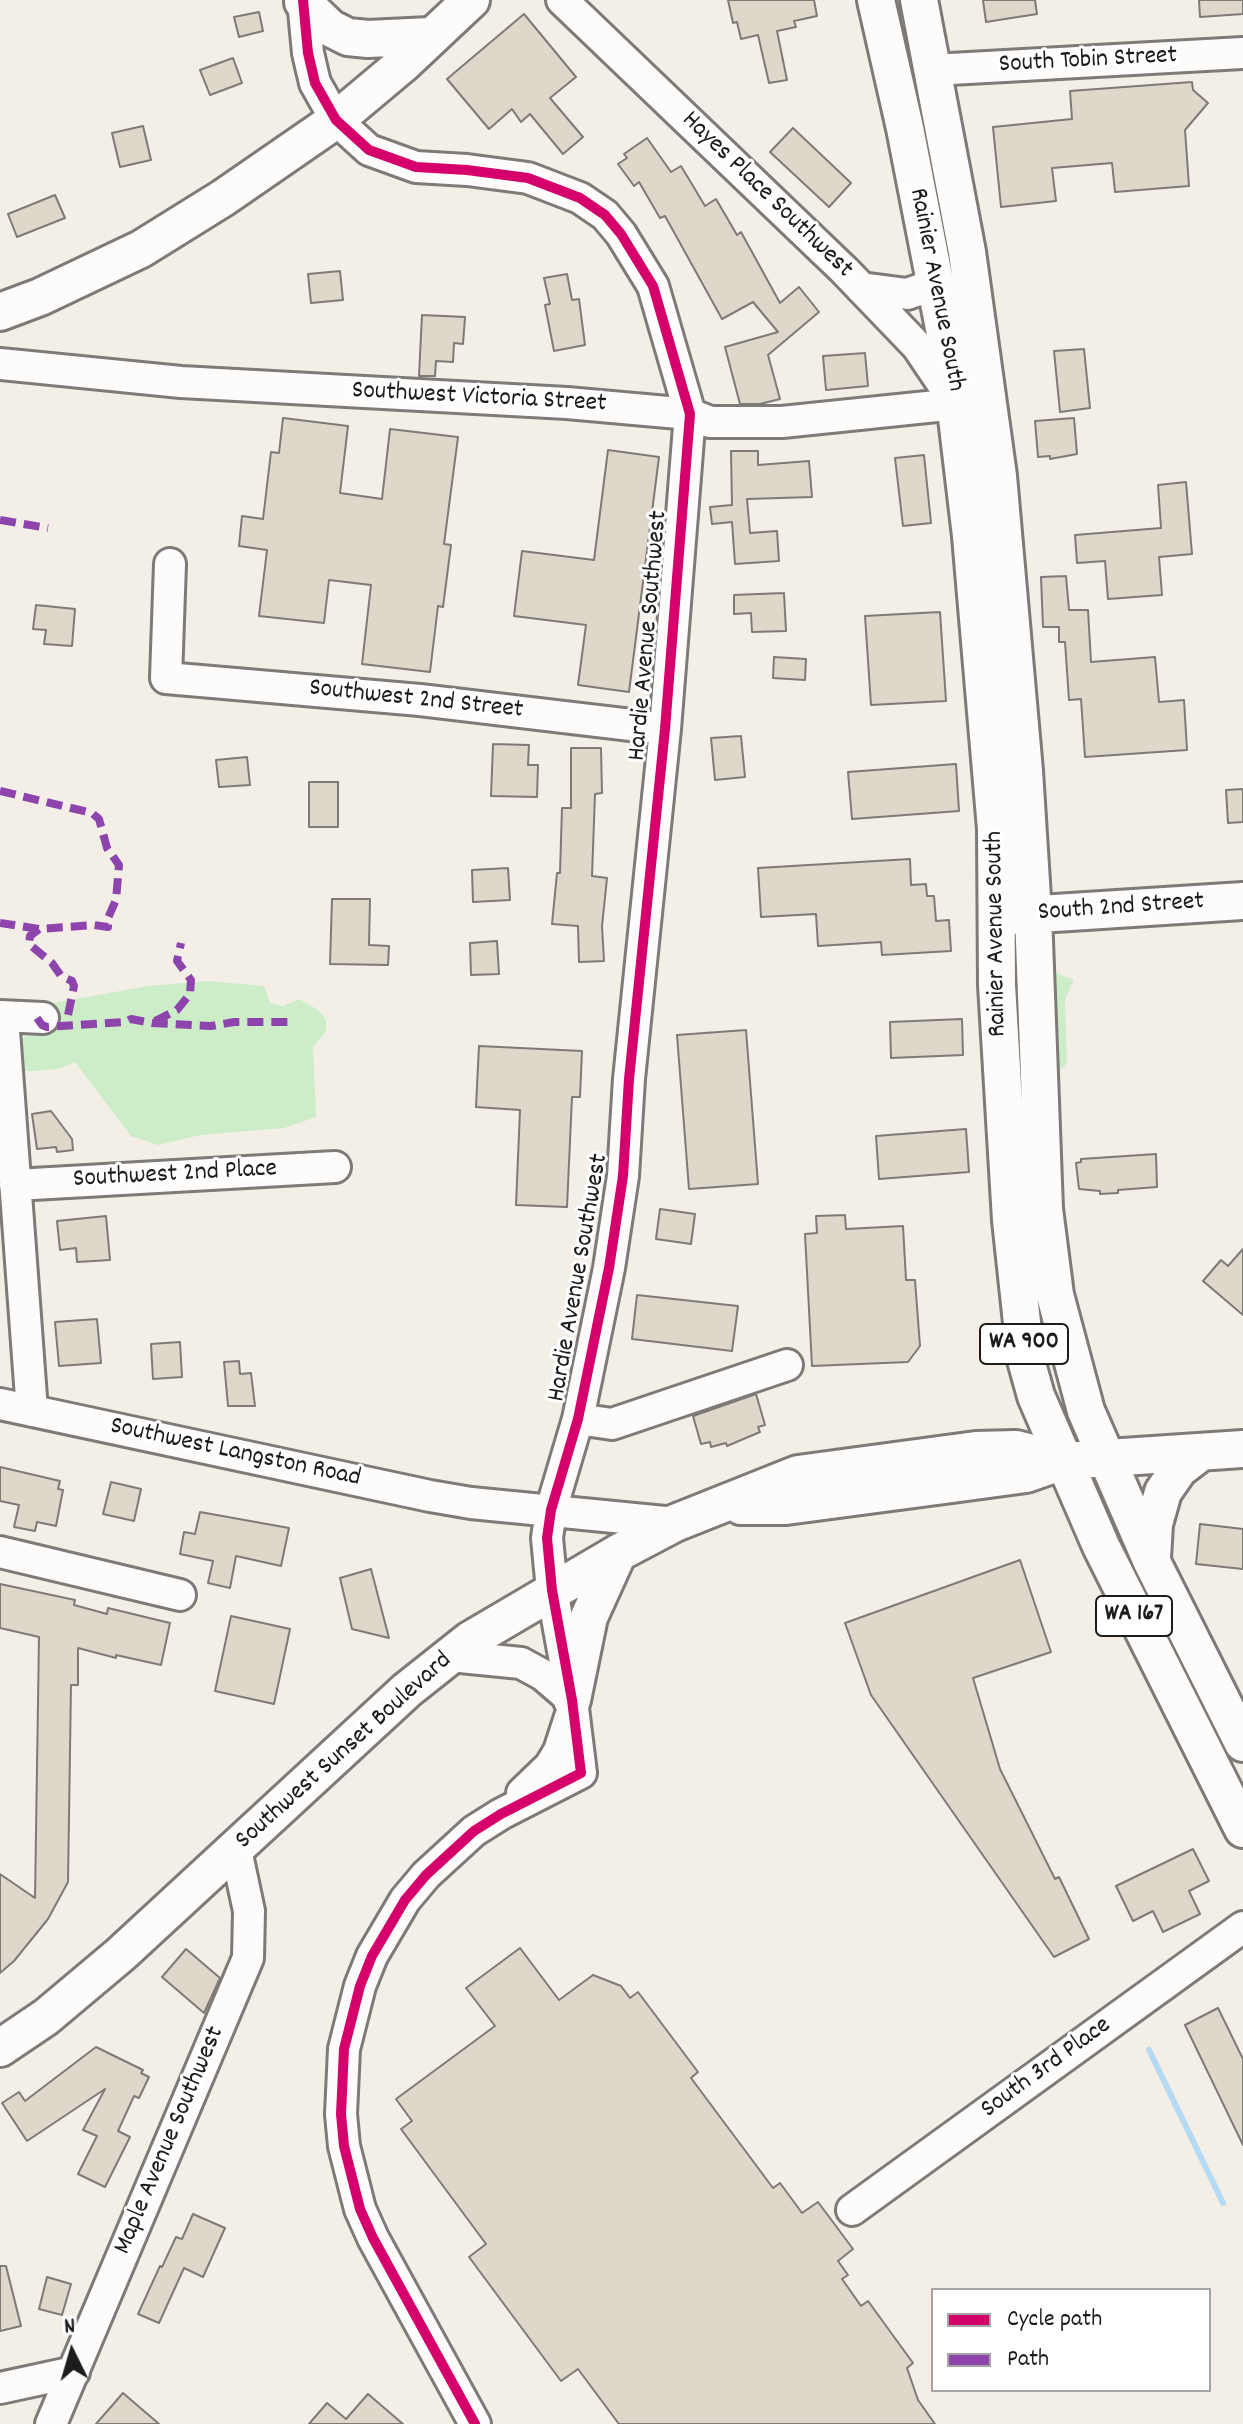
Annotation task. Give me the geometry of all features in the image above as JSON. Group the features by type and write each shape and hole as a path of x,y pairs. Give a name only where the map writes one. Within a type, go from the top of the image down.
{"main road":[{"path":"0,312 40,297 141,249 223,198 336,120 404,63 471,0"},
{"name":"Rainier Avenue South","path":"876,0 936,284 956,404 971,536 998,852 1016,916 997,985 1006,1157 1026,1360 1036,1396 1063,1461 1150,1647 1243,1829"},
{"name":"Rainier Avenue South","path":"919,0 967,252 998,476 1024,771 1016,916 1055,1295 1086,1411 1152,1562 1243,1743"},
{"path":"303,1 330,28 348,37 430,36"},
{"name":"South 2nd Street","path":"1016,916 1243,901"},
{"name":"Southwest Sunset Boulevard","path":"0,2048 46,2017 121,1954 407,1690 470,1640 552,1590 675,1523 798,1474 901,1459 976,1450 1016,1449 1063,1461 1243,1449"},
{"path":"1152,1562 1154,1524 1159,1502 1179,1469 1200,1453"},
{"path":"572,1700 589,1617 618,1553"}],"street":[{"name":"Hayes Place Southwest","path":"562,0 861,288 917,346 956,404"},
{"name":"Hardie Avenue Southwest","path":"303,1 308,53 315,83 336,120 369,150 416,167 528,178 580,198 605,215 621,234 653,286 690,414 665,729 629,1079 623,1176 609,1268 578,1419 551,1510 547,1549 581,1773 474,1831 426,1875 387,1928 372,1956 357,1994 344,2049 341,2081 344,2146 360,2209 388,2267 475,2424"},
{"name":"South Tobin Street","path":"932,70 1243,53"},
{"path":"861,288 907,294 936,284"},
{"name":"Southwest Victoria Street","path":"0,364 181,382 567,403 690,414 710,422 782,422 956,404"},
{"name":"Southwest 2nd Street","path":"170,564 166,678 397,698 665,729"},
{"path":"32,1411 1,1016 43,1018"},
{"name":"Southwest 2nd Place","path":"15,1185 335,1167"},
{"path":"578,1419 612,1424 787,1365"},
{"name":"Southwest Langston Road","path":"0,1404 471,1503 675,1523"},
{"name":"Southwest Langston Road","path":"471,1503 524,1530 547,1549"},
{"path":"0,1552 180,1595"},
{"path":"450,1656 521,1663 543,1675 572,1700"},
{"name":"Hardie Avenue Southwest","path":"501,1814 550,1766 566,1735 572,1700"},
{"name":"Maple Avenue Southwest","path":"51,2424 248,1958 249,1911 236,1850"},
{"name":"South 3rd Place","path":"852,2210 1243,1927"},
{"path":"0,2388 74,2372"}],"green space":[{"path":"1052,971 1074,980 1065,1000 1067,1061 1058,1070 1055,1069"},
{"path":"209,981 264,986 270,1003 283,1006 299,999 318,1010 326,1019 326,1031 313,1047 316,1117 284,1128 201,1135 158,1145 131,1136 75,1062 58,1069 19,1072 19,1040 44,1027 43,1005 148,986"}],"building":[{"path":"728,0 814,0 817,16 794,21 796,27 777,31 787,80 769,83 758,35 741,39 737,22 733,23"},
{"path":"983,0 1035,0 1037,14 986,22"},
{"path":"1199,0 1243,0 1243,14 1200,17"},
{"path":"259,12 263,31 239,37 234,17"},
{"path":"524,14 576,77 550,98 583,137 563,154 530,114 521,122 512,109 489,129 447,79"},
{"path":"233,58 242,83 210,95 200,70"},
{"path":"1192,82 1193,90 1208,103 1185,130 1189,186 1115,192 1112,163 1052,168 1056,201 1001,207 993,127 1072,119 1070,91"},
{"path":"143,126 151,160 120,167 112,133"},
{"path":"793,128 851,183 829,207 770,152"},
{"path":"647,138 671,172 681,166 705,206 716,199 737,235 741,232 780,303 799,287 819,312 768,355 780,399 760,404 740,404 725,347 778,332 753,302 722,319 665,216 660,218 639,182 634,186 618,164 627,158 624,154"},
{"path":"55,195 65,218 17,237 8,214"},
{"path":"340,271 343,300 311,303 308,274"},
{"path":"567,274 572,300 579,299 585,345 554,351 545,305 550,304 544,278"},
{"path":"422,315 465,317 463,344 454,343 453,362 436,361 435,376 419,376"},
{"path":"1084,349 1090,408 1060,412 1054,351"},
{"path":"865,353 868,386 826,390 823,356"},
{"path":"283,418 348,426 340,493 382,499 390,429 458,437 444,544 451,545 443,607 438,606 430,672 362,664 371,585 329,580 324,623 259,616 267,550 239,546 242,516 263,519 271,452 279,453"},
{"path":"1074,418 1077,454 1050,459 1050,456 1038,457 1035,421"},
{"path":"608,450 659,457 629,692 578,685 586,625 514,616 522,551 594,560"},
{"path":"731,451 758,451 758,465 809,461 812,497 747,499 750,533 777,531 779,561 735,564 732,522 712,524 710,507 732,505"},
{"path":"924,455 931,523 903,526 895,458"},
{"path":"1186,482 1192,554 1159,557 1162,595 1108,599 1105,561 1077,563 1075,535 1161,528 1158,485"},
{"path":"1066,576 1069,610 1088,610 1091,662 1155,657 1159,702 1184,700 1187,750 1085,757 1081,699 1069,700 1065,642 1059,642 1059,627 1043,627 1041,577"},
{"path":"784,593 786,631 752,632 751,613 734,614 734,595"},
{"path":"36,605 75,609 72,646 44,644 46,630 33,629"},
{"path":"940,612 946,701 871,705 865,616"},
{"path":"774,657 806,659 805,680 773,678"},
{"path":"741,736 745,777 715,780 711,738"},
{"path":"493,744 529,745 528,765 538,765 537,797 491,796"},
{"path":"571,748 601,748 602,793 595,794 592,876 607,878 602,926 604,961 579,962 578,926 552,924 557,873 560,873 562,808 571,808"},
{"path":"247,757 250,785 219,787 216,760"},
{"path":"956,764 959,811 852,819 848,772"},
{"path":"309,782 338,782 338,827 309,827"},
{"path":"1243,789 1243,822 1228,823 1226,790"},
{"path":"910,859 911,885 926,884 927,896 934,896 936,921 949,920 951,951 882,955 881,942 818,946 816,914 761,917 758,868"},
{"path":"508,868 510,900 473,902 472,870"},
{"path":"332,899 370,899 369,945 389,946 388,965 330,964"},
{"path":"497,941 499,974 471,975 470,943"},
{"path":"962,1019 963,1055 891,1058 890,1022"},
{"path":"746,1030 758,1184 689,1189 677,1035"},
{"path":"479,1046 582,1051 580,1097 572,1097 567,1207 516,1205 520,1110 476,1107"},
{"path":"51,1111 72,1139 73,1150 57,1152 56,1147 37,1149 32,1114"},
{"path":"966,1129 969,1172 879,1179 876,1136"},
{"path":"1156,1154 1157,1187 1100,1194 1100,1191 1079,1189 1076,1163 1081,1159"},
{"path":"660,1209 695,1214 691,1244 656,1239"},
{"path":"845,1215 846,1229 903,1226 906,1280 915,1280 920,1346 908,1362 812,1366 805,1234 817,1233 816,1216"},
{"path":"106,1216 110,1260 77,1262 76,1248 60,1250 57,1221"},
{"path":"1243,1249 1243,1315 1203,1281 1221,1260 1228,1266"},
{"path":"637,1295 738,1306 732,1351 632,1339"},
{"path":"97,1319 101,1363 59,1366 55,1322"},
{"path":"180,1342 182,1377 153,1379 151,1344"},
{"path":"239,1361 240,1374 251,1373 255,1406 228,1406 224,1362"},
{"path":"756,1394 765,1425 758,1427 760,1432 727,1446 726,1443 711,1447 710,1442 701,1444 693,1416"},
{"path":"0,1467 60,1481 58,1489 63,1490 56,1526 37,1522 35,1531 14,1527 19,1505 0,1501"},
{"path":"111,1482 141,1489 134,1521 103,1514"},
{"path":"200,1512 289,1528 281,1566 236,1556 230,1588 208,1583 213,1561 180,1554 184,1532 195,1534"},
{"path":"1200,1524 1243,1529 1243,1569 1196,1564"},
{"path":"1020,1560 1051,1652 973,1678 1000,1769 1089,1939 1054,1957 871,1695 845,1623"},
{"path":"371,1569 389,1638 352,1629 340,1578"},
{"path":"0,1584 75,1600 74,1605 107,1614 108,1608 170,1623 161,1665 78,1648 78,1685 71,1685 68,1882 48,1919 14,1961 0,1973 0,1874 35,1898 39,1637 0,1628"},
{"path":"231,1616 290,1629 274,1704 215,1691"},
{"path":"1193,1849 1209,1881 1189,1891 1200,1914 1163,1932 1153,1911 1133,1921 1116,1886"},
{"path":"520,1948 559,2000 593,1975 621,1986 630,1998 638,1992 698,2072 691,2078 773,2188 780,2183 802,2213 818,2202 853,2249 838,2261 848,2275 842,2279 861,2306 868,2301 913,2363 907,2368 918,2400 935,2424 619,2424 578,2369 561,2381 469,2257 486,2244 401,2129 412,2121 396,2099 495,2026 466,1988"},
{"path":"186,1949 220,1978 204,2013 162,1977"},
{"path":"1218,2008 1243,2059 1243,2145 1185,2025"},
{"path":"96,2047 143,2070 141,2073 149,2077 139,2098 134,2096 118,2131 130,2137 105,2187 78,2174 97,2136 83,2130 105,2089 27,2141 2,2103 19,2092 25,2101"},
{"path":"193,2214 225,2228 203,2277 184,2268 159,2323 138,2314 160,2266 176,2237 182,2239"},
{"path":"0,2266 6,2266 21,2326 0,2331"},
{"path":"47,2277 71,2284 62,2315 39,2309"},
{"path":"123,2393 159,2424 96,2424"},
{"path":"368,2394 403,2424 309,2424 327,2403 346,2419"}],"waterway":[{"path":"1149,2050 1223,2203"}],"marked path":[{"path":"0,520 48,528"},
{"path":"0,791 92,813 99,819 107,848 119,865 116,900 108,918 108,927 94,925 39,929 0,923"},
{"path":"39,929 30,936 29,944 74,986 66,1025"},
{"path":"155,1021 177,1010 190,994 191,980 177,961 181,943"},
{"path":"37,1018 47,1027 125,1022 131,1019 211,1026 234,1022 288,1022"}],"cycle path":[{"path":"303,0 308,53 315,83 336,120 369,150 416,167 528,178 580,198 605,215 621,234 653,286 690,414 665,729 629,1079 623,1176 609,1268 578,1419 551,1510 547,1538 552,1590 572,1700 581,1773 474,1831 426,1875 405,1900 372,1956 360,1986 344,2049 341,2114 344,2146 360,2209 475,2424"}]}
